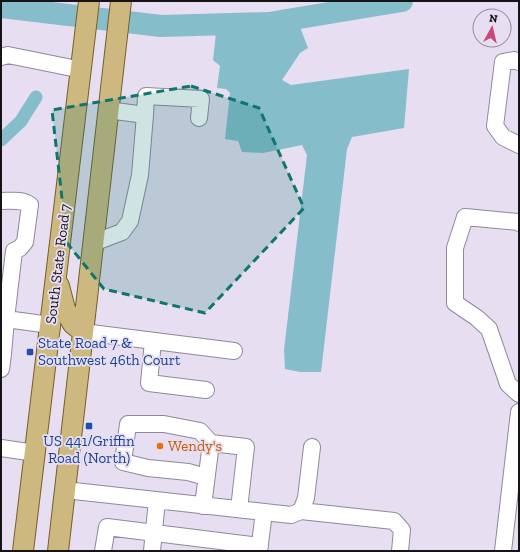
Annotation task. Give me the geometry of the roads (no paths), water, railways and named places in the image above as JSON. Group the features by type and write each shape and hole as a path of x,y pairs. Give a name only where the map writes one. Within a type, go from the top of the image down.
{"main road":[{"name":"South State Road 7","path":"24,551 56,274 90,1"},
{"path":"58,551 108,110 122,1"},
{"path":"56,274 65,309 73,324 83,332"}],"street":[{"path":"1,57 8,55 82,70"},
{"path":"519,62 514,60 503,62 495,126 503,137 519,145"},
{"path":"93,243 122,232 130,221 140,175 146,96 201,99 199,118"},
{"path":"108,110 145,115"},
{"path":"1,201 18,200 26,202 30,205 25,242 20,248 14,251 2,359"},
{"path":"519,223 465,217 455,248 455,303 477,318 489,329 508,384 519,394"},
{"path":"6,319 50,325"},
{"path":"83,332 234,351"},
{"path":"153,341 149,383 206,390"},
{"path":"503,551 519,412"},
{"path":"206,477 188,472 148,468 123,462 128,424 164,424 200,431 211,443 246,447 239,509"},
{"path":"203,506 211,443"},
{"path":"301,511 306,498 312,447"},
{"path":"1,448 35,452"},
{"path":"65,490 291,515 301,511 394,521 402,530 400,551"},
{"path":"152,551 157,500"},
{"path":"103,551 107,527 154,533 236,547 259,548 264,512"}],"water":[{"path":"269,23 300,27 308,48 300,53 282,80 291,85 409,69 404,128 352,137 347,149 321,372 300,372 285,369 284,350 307,155 302,145 263,153 242,152 238,141 225,139 230,93 226,89 217,88 220,66 213,60 217,24"}],"waterway":[{"path":"1,7 161,26 269,23 402,1"},
{"path":"1,140 21,121 36,97"}],"place":[{"name":"State Road 7 & Southwest 46th Court","path":"30,352"},
{"name":"US 441/Griffin Road (North)","path":"89,426"},
{"name":"Wendy's","path":"160,446"}]}
